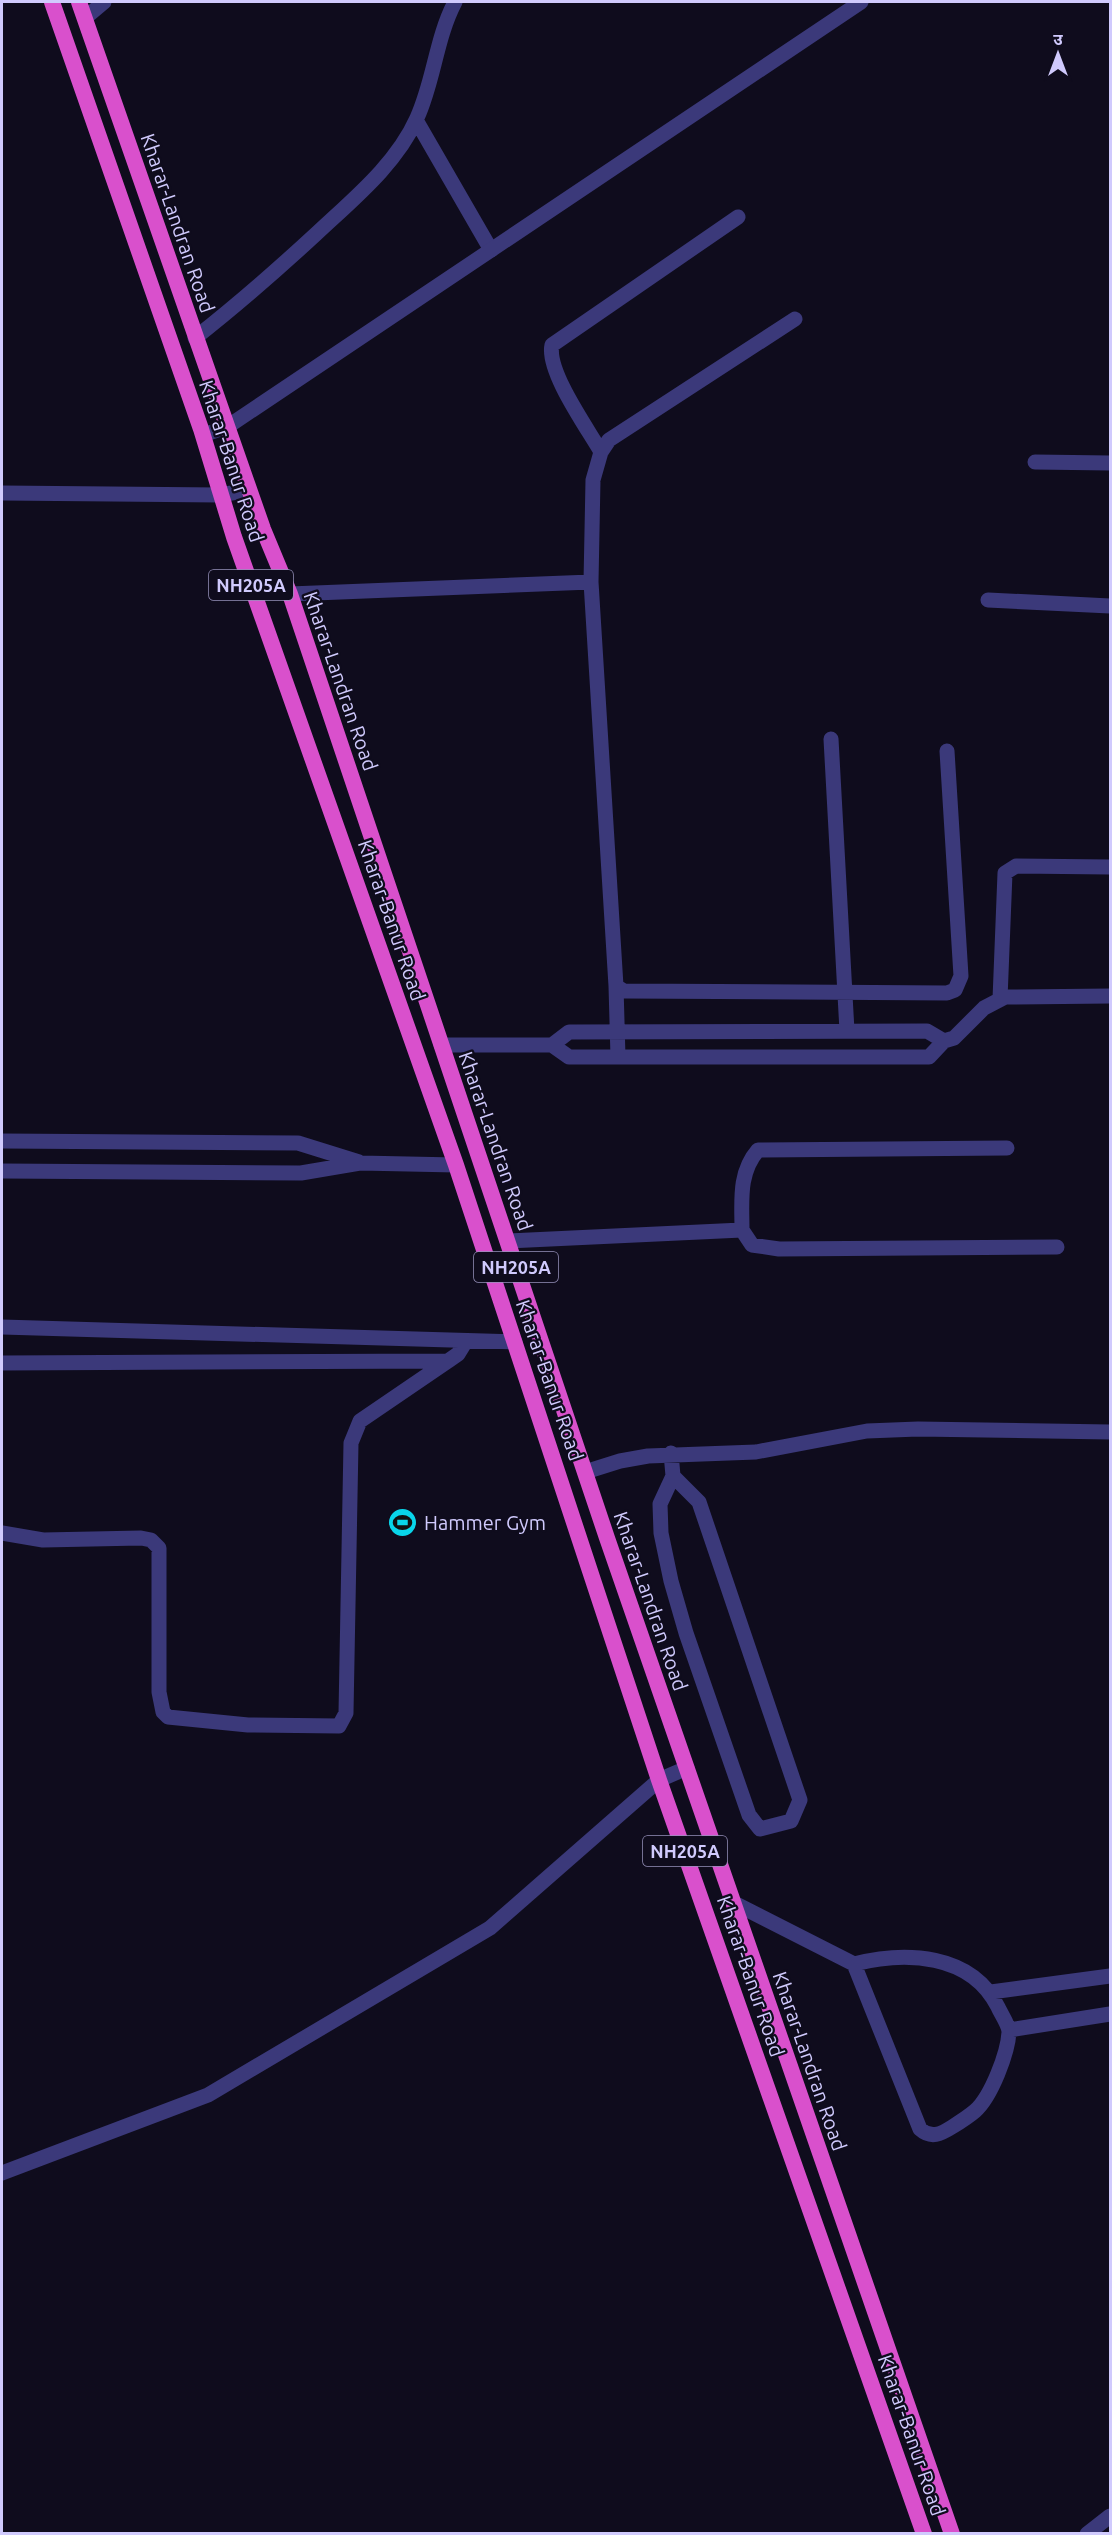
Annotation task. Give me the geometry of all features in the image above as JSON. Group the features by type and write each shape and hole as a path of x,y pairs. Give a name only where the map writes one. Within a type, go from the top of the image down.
{"highway":[{"name":"Kharar-Banur Road","path":"52,2 203,435 220,495 470,1204 659,1780 924,2534"},
{"name":"Kharar-Landran Road","path":"79,2 195,339 249,490 290,594 585,1472 952,2534"},
{"path":"470,1204 493,1200"}],"street":[{"path":"85,18 104,2"},
{"path":"195,339 273,275 383,169 416,120 432,78 447,16 455,2"},
{"path":"203,435 227,427 861,2"},
{"path":"416,120 491,250"},
{"path":"601,452 564,386 553,361 552,345 738,217"},
{"path":"618,1057 591,582 591,499 601,452 609,440 795,319"},
{"path":"1035,462 1110,463"},
{"path":"2,493 220,495 249,490"},
{"path":"290,594 591,582"},
{"path":"988,600 1110,606"},
{"path":"831,739 847,1031"},
{"path":"615,986 624,991 947,993 955,990 960,985 947,751"},
{"path":"1000,999 1005,873 1016,866 1110,867"},
{"path":"441,1045 552,1045 570,1057 929,1057 944,1041 954,1038 984,1008 1000,999 1019,994 1110,996"},
{"path":"552,1045 570,1032 927,1031 944,1041"},
{"path":"2,1141 298,1143 360,1162"},
{"path":"1007,1148 758,1150 749,1160 743,1176 742,1230 752,1245 779,1249 1057,1247"},
{"path":"2,1171 301,1173 360,1162 456,1165"},
{"path":"507,1241 742,1230"},
{"path":"2,1327 515,1342"},
{"path":"2,1533 43,1540 141,1538 156,1543 159,1548 159,1692 163,1712 168,1717 248,1725 339,1726 346,1713 353,1433 360,1421 458,1354 466,1341"},
{"path":"2,1363 448,1361"},
{"path":"585,1472 620,1461 671,1453 756,1452 867,1431 918,1429 1110,1432"},
{"path":"671,1453 673,1476 660,1504 661,1533 671,1581 686,1633 749,1815 760,1828 773,1827 791,1821 800,1800 699,1502 673,1476"},
{"path":"2,2173 208,2095 490,1928 659,1780 687,1768"},
{"path":"734,1903 854,1964 920,2129 926,2134 944,2133 977,2109 1002,2066 1009,2030 990,1992 960,1968 921,1956 884,1956 854,1964"},
{"path":"990,1992 1110,1976"},
{"path":"1009,2030 1110,2014"},
{"path":"1087,2534 1110,2516"}],"place":[{"name":"Hammer Gym","path":"403,1522"}]}
